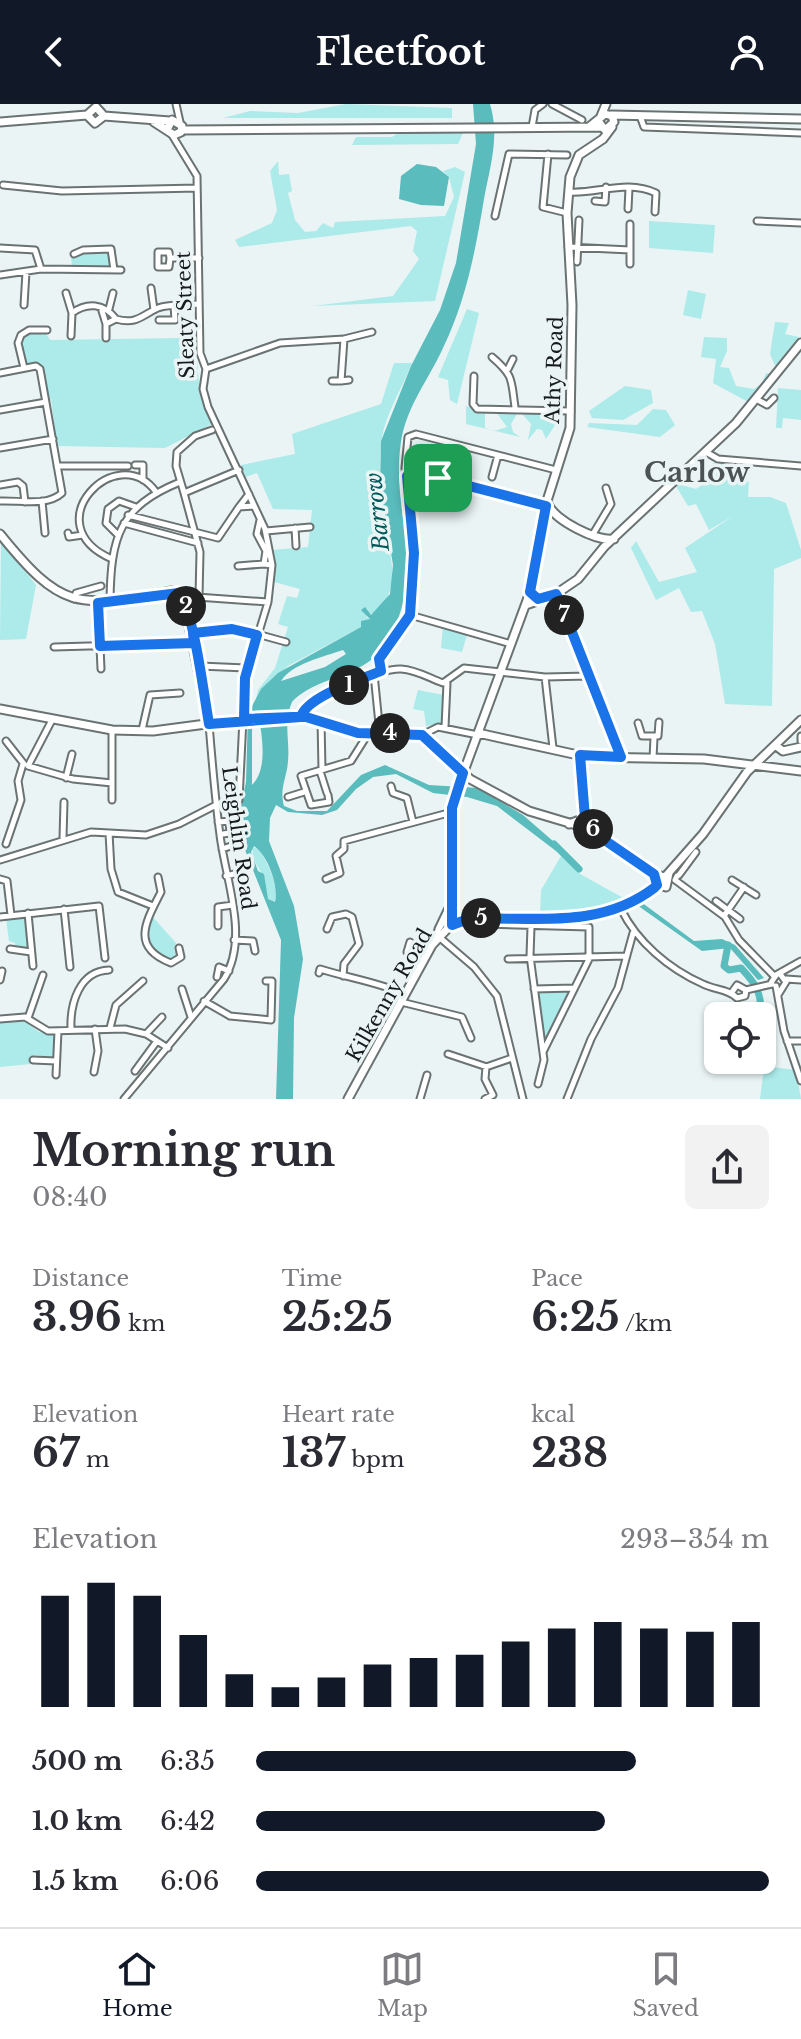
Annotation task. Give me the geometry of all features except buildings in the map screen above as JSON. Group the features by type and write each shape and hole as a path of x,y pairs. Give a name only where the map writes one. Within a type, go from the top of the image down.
{"main road":[{"name":"Athy Road","path":"452,925 454,798 530,592 542,523 572,411 568,192 579,155 597,141 612,120 608,104"},
{"name":"Athy Road","path":"597,141 608,104"},
{"path":"0,122 87,115 96,107 104,116 175,127 499,128 600,123 640,116 801,119"},
{"path":"600,123 612,120"},
{"path":"524,606 556,594 595,563 604,547 758,400 801,343"},
{"path":"547,504 554,515 595,536 614,539"},
{"path":"542,523 554,515"},
{"path":"0,534 39,580 74,599 98,603 172,591 183,596 200,666 209,724"},
{"path":"595,536 604,547"},
{"path":"530,592 538,599"},
{"path":"0,709 112,730 142,731 246,719 304,717 358,733 411,732 422,735 463,773 521,807 567,824 583,822 663,879"},
{"name":"Kilkenny Road","path":"348,1099 437,935 468,919 531,922 589,917 630,905 688,857 753,765 801,720"},
{"path":"478,734 580,755 735,762 801,771"},
{"path":"775,745 783,751 801,741"},
{"path":"735,762 741,780"}],"street":[{"path":"175,127 176,104"},
{"path":"532,127 535,110 543,104"},
{"path":"552,104 585,124"},
{"path":"570,113 575,104"},
{"path":"640,116 644,127 801,133"},
{"name":"Sleaty Street","path":"175,127 180,151 195,170 197,188 198,304 200,353 206,369 204,394 215,428 239,470 266,531 272,565 268,602 246,668 246,719 238,804 216,806"},
{"path":"495,216 509,154 567,155"},
{"path":"548,154 543,207 567,213"},
{"path":"3,185 85,192 197,188"},
{"path":"568,192 606,187 655,190 654,212"},
{"path":"595,201 605,202 606,187"},
{"path":"627,209 629,188"},
{"path":"577,262 579,220"},
{"path":"757,221 801,223"},
{"path":"630,224 630,264"},
{"path":"568,247 630,250"},
{"path":"0,248 35,250 41,269"},
{"path":"0,275 41,269 117,270 111,249 78,250 74,254"},
{"path":"170,258 199,258"},
{"path":"24,305 26,272"},
{"path":"151,288 154,310"},
{"path":"66,293 72,313 71,336"},
{"path":"106,338 106,310 113,293"},
{"path":"106,324 116,319 137,321 154,310 198,304"},
{"path":"72,313 90,306 106,310 116,319"},
{"path":"159,320 175,320 174,306"},
{"path":"24,368 18,343 21,335 29,330 47,330"},
{"path":"206,369 280,343 344,339 372,332"},
{"path":"341,381 344,339"},
{"path":"492,357 508,369 514,387 515,407"},
{"path":"508,369 513,359"},
{"path":"0,373 36,366 40,369 62,493 56,499 42,501 0,501"},
{"path":"474,376 475,407 502,411 515,407 572,411"},
{"path":"332,381 349,380"},
{"path":"758,400 767,405 774,398"},
{"path":"0,410 46,402"},
{"path":"199,597 197,534 175,458 180,448 195,436 215,428"},
{"path":"381,671 379,659 410,615 414,553 405,456 407,440 412,434 557,470"},
{"path":"0,448 53,439"},
{"path":"706,452 718,459 801,466"},
{"path":"492,477 498,455"},
{"path":"135,465 143,465 143,480"},
{"path":"57,466 128,466"},
{"path":"184,493 239,470"},
{"path":"112,559 96,551 83,535 81,507 91,489 119,476 143,480 156,492"},
{"path":"407,476 455,482 547,504"},
{"path":"0,485 18,482 23,486 25,502"},
{"path":"110,600 112,559 118,535 128,515 156,492 180,482"},
{"path":"595,536 611,504 606,488"},
{"path":"128,515 218,538 249,494"},
{"path":"42,501 45,533"},
{"path":"118,535 108,527 108,509 119,501 136,507"},
{"path":"239,507 254,506"},
{"name":"Sleaty Street","path":"260,519 257,534 266,551 264,564"},
{"path":"124,523 198,543"},
{"path":"266,531 310,527"},
{"path":"295,528 296,546"},
{"path":"68,533 69,537 83,535"},
{"path":"238,566 272,565"},
{"path":"74,599 76,593 101,586"},
{"path":"556,594 621,757"},
{"path":"183,596 268,602"},
{"path":"98,603 101,669"},
{"path":"410,615 511,644"},
{"path":"193,633 232,629 286,642"},
{"path":"54,647 194,643"},
{"path":"200,666 246,668"},
{"path":"445,727 447,683 464,668 545,677 588,676"},
{"path":"304,717 303,710 316,700 381,671 413,670 447,683"},
{"path":"374,674 380,734"},
{"path":"545,677 553,748"},
{"path":"142,731 150,695 180,693"},
{"path":"6,844 21,800 18,781 52,720"},
{"path":"321,720 321,770 329,802 311,805 304,792 303,774 321,770 351,761 368,734"},
{"path":"653,758 659,737 659,722"},
{"path":"638,723 642,736 659,737"},
{"name":"Leighlin Road","path":"124,1099 229,971 234,940 233,905 218,822 209,724"},
{"path":"422,735 431,728 445,727 478,734"},
{"path":"112,730 112,800"},
{"path":"6,741 26,765 66,778 112,783"},
{"path":"66,778 72,754"},
{"path":"580,755 583,822"},
{"path":"391,786 393,793 407,798 413,822"},
{"path":"288,797 304,792"},
{"path":"63,838 64,802"},
{"path":"0,860 63,838 109,833 134,836 179,824 216,806"},
{"path":"326,879 340,873 336,856 344,849 344,841 452,812"},
{"path":"223,834 230,833 232,813"},
{"path":"218,822 229,821"},
{"path":"109,833 111,869 118,892 153,906"},
{"path":"222,849 231,846"},
{"path":"688,857 696,852"},
{"path":"226,876 238,873 239,863"},
{"path":"158,877 161,892 145,924 149,947 171,963 181,957 179,948"},
{"path":"0,879 7,881 11,915"},
{"path":"663,879 675,880 740,919"},
{"path":"732,880 756,895"},
{"path":"726,913 744,887"},
{"path":"716,901 743,944 779,981"},
{"path":"218,926 218,907 233,905"},
{"path":"0,917 99,906 105,958"},
{"path":"437,935 450,908"},
{"path":"437,935 450,908"},
{"path":"64,909 70,967"},
{"path":"621,909 633,933 694,979 732,992 737,985 747,989 779,981 799,980"},
{"path":"28,913 33,966"},
{"path":"327,929 331,918 346,914 352,917 357,931 359,944 344,964 343,976"},
{"path":"531,922 530,956 543,1052"},
{"path":"483,924 531,922 588,925 590,955 543,1052 538,1084"},
{"path":"567,1099 591,1039 618,988 633,933"},
{"path":"437,935 474,967 497,996 523,1099"},
{"path":"234,940 253,941 255,951"},
{"path":"410,942 407,952 422,962"},
{"path":"10,949 31,952"},
{"path":"508,959 530,956 626,956"},
{"path":"801,961 779,981 778,995 787,1041 799,1067 801,1081"},
{"path":"217,977 219,967 229,971"},
{"path":"319,973 320,969 373,981 403,998 462,1017 471,1038"},
{"path":"71,1029 72,1004 77,991 93,975 109,970"},
{"path":"0,980 2,971"},
{"path":"28,1018 43,975"},
{"path":"110,1028 116,1005 143,981"},
{"path":"206,999 230,1016 271,1020 272,981 266,981"},
{"path":"534,989 574,988"},
{"path":"182,989 191,1017"},
{"path":"146,1034 162,1017"},
{"path":"0,1019 28,1018 39,1028 58,1031 110,1028 146,1034 168,1048"},
{"path":"94,1072 98,1051 95,1029"},
{"path":"56,1075 58,1031"},
{"path":"135,1071 157,1041"},
{"path":"787,1041 801,1041"},
{"path":"448,1054 478,1061 487,1067"},
{"path":"487,1067 512,1058"},
{"path":"33,1060 56,1061"},
{"path":"485,1099 495,1097 485,1079 487,1067"},
{"path":"420,1099 427,1075"}],"shaded area":[{"path":"346,104 452,108 452,118 223,118 250,111 298,113"},
{"path":"473,104 490,104 494,128 493,152 469,276 451,330 413,405 401,442 400,492 407,562 401,611 390,637 369,662 316,685 292,702 288,717 288,761 283,800 284,806 297,811 327,811 361,775 385,765 429,785 478,788 523,815 561,848 556,851 497,806 467,797 433,793 396,774 373,777 356,789 337,810 322,815 288,812 276,805 270,818 269,841 294,906 303,959 294,1018 293,1099 276,1099 281,940 239,835 239,815 246,782 248,714 261,689 278,673 361,627 361,621 370,619 361,610 365,607 371,615 390,594 393,565 380,484 381,441 411,366 440,310 456,263 476,144","holes":["343,650 346,654 325,667 281,681 301,665","252,717 259,717 262,762 252,785","254,846 268,864 275,888 275,902 268,899 264,874 258,871 251,852"]},
{"path":"398,133 463,133 458,144 352,145 356,137 392,137"},
{"path":"278,161 279,175 289,174 292,191 288,193 295,220 305,232 316,231 323,223 333,228 335,222 445,216 454,197 449,177 443,171 455,167 465,172 435,301 313,306 393,296 419,259 413,251 417,231 411,226 239,247 235,240 272,223 277,210 270,171"},
{"path":"417,164 436,167 449,177 444,206 421,205 399,199 401,176"},
{"path":"649,221 715,225 713,253 649,248"},
{"path":"110,250 112,266 72,268 71,256 78,252"},
{"path":"688,290 706,294 701,319 683,315"},
{"path":"467,309 479,313 457,404 450,400 448,380 438,377"},
{"path":"775,322 789,323 785,334 799,337 776,368 770,354"},
{"path":"28,332 45,332 50,340 180,338 181,360 197,361 200,394 212,424 165,448 57,446 51,399 48,403 41,368 35,364 27,366 20,340"},
{"path":"704,337 727,338 727,351 720,367 729,368 736,386 754,389 762,383 766,373 774,374 750,403 713,383 716,359 701,357"},
{"path":"394,363 412,363 389,413 381,444 381,504 392,563 391,588 378,609 366,617 370,619 361,622 361,627 288,666 256,699 258,690 275,668 288,627 278,624 287,596 297,598 300,589 274,582 272,550 308,547 312,510 273,509 257,473 246,477 241,465 295,454 292,434 381,404"},
{"path":"625,386 651,390 653,403 623,420 592,418 589,411"},
{"path":"778,388 801,390 801,420 783,418 782,428 776,428"},
{"path":"466,406 485,412 485,428 491,430 466,424"},
{"path":"524,409 541,411 540,419 557,422 546,439 542,430 537,429 528,440 531,424 523,415"},
{"path":"653,409 666,410 675,425 660,437 587,427 589,423 637,425"},
{"path":"496,412 518,412 511,424 513,432 520,437 494,431 507,427"},
{"path":"713,463 736,465 736,471 741,472 741,481 749,482 748,497 770,497 786,503 801,550 801,558 774,569 772,706 725,704 715,644 702,611 691,612 679,588 656,600 631,548 636,541 659,582 697,572 685,548 733,516 709,530 696,504 688,506 674,483 696,489 708,481"},
{"path":"1,541 36,585 26,639 0,640"},
{"path":"443,626 467,635 462,652 441,648"},
{"path":"418,690 444,695 442,723 426,726 424,711 413,709"},
{"path":"253,847 260,850 272,875 275,902 268,899 263,887 265,879 252,857"},
{"path":"561,856 580,874 627,900 583,913 540,914 541,890"},
{"path":"641,902 694,941 722,939 735,945 764,978 758,980 730,948 702,951 637,905"},
{"path":"152,916 176,943 174,951 180,954 178,958 170,961 152,946 146,925"},
{"path":"26,917 28,949 16,948 15,943 9,941 6,918"},
{"path":"537,991 569,991 545,1041 544,1041"},
{"path":"24,1020 39,1032 55,1034 54,1058 35,1055 31,1064 0,1067 0,1023"},
{"path":"776,1068 796,1070 801,1099 760,1099 763,1074 776,1074"}],"waterway":[{"path":"554,844 579,869"},
{"path":"728,945 724,966 729,970 741,968 756,988 760,1002"}],"district":[{"name":"Carlow","path":"697,472"}],"route":[{"path":"438,478 407,476 414,553 408,605 410,615 379,659 381,671 316,700 303,710 301,717 244,719 209,724 193,633 183,596 179,593 172,591 98,603 100,646 194,643 193,633 232,629 257,635 246,668 244,719 306,717 358,733 411,732 422,735 463,773 452,808 452,925 468,919 502,917 569,919 598,916 621,909 657,885 654,874 596,833 583,813 580,755 621,757 570,634 559,599 556,594 538,599 530,592 546,506 438,478"}],"water label":[{"name":"Barrow","path":"377,512"}]}
